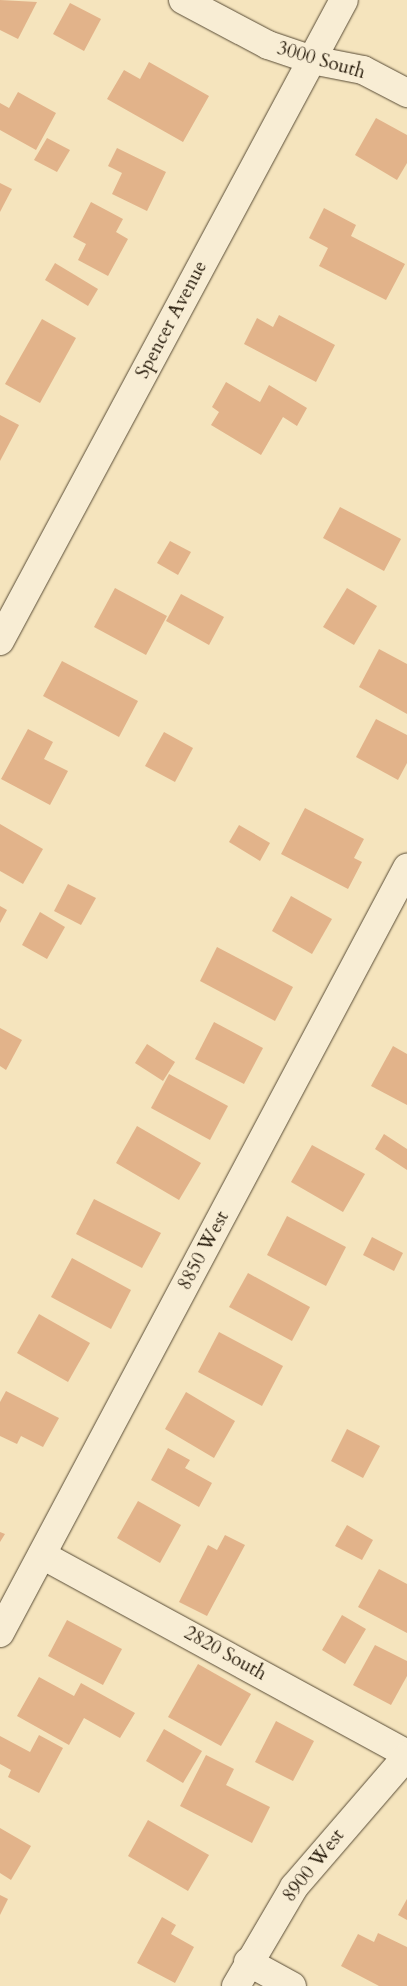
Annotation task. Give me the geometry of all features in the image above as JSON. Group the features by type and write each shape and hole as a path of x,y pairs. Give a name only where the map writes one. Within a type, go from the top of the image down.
{"street":[{"name":"3000 South","path":"183,0 268,45 312,60 364,70 407,93"},
{"name":"Spencer Avenue","path":"0,641 344,0"},
{"name":"8850 West","path":"0,1634 407,868"},
{"name":"2820 South","path":"42,1555 407,1755"},
{"name":"8900 West","path":"236,1986 248,1962 294,1886 407,1755"},
{"path":"248,1962 292,1986"}],"building":[{"path":"0,0 37,2 18,39 0,30"},
{"path":"70,3 101,19 84,51 53,34"},
{"path":"149,62 209,96 183,142 107,99 124,70 140,79"},
{"path":"18,92 56,113 36,150 0,130 0,103 9,108"},
{"path":"376,118 407,135 407,163 397,180 355,155"},
{"path":"47,138 70,150 57,172 34,160"},
{"path":"117,148 166,172 147,211 112,194 122,173 108,166"},
{"path":"0,183 12,189 0,212"},
{"path":"91,202 123,219 116,232 128,239 108,276 78,260 86,244 73,237"},
{"path":"324,208 356,225 351,236 405,264 386,300 319,266 328,248 309,238"},
{"path":"55,263 98,289 88,306 45,280"},
{"path":"279,315 335,345 316,382 244,344 257,318 273,327"},
{"path":"42,319 76,338 40,403 5,384"},
{"path":"226,382 260,402 269,385 307,408 297,426 283,417 261,455 211,425 219,412 212,407"},
{"path":"0,415 19,425 0,461"},
{"path":"340,507 401,539 384,571 323,538"},
{"path":"170,541 191,552 178,575 157,563"},
{"path":"115,588 167,616 146,655 94,627"},
{"path":"347,588 377,606 354,645 323,627"},
{"path":"181,594 224,617 209,645 166,621"},
{"path":"379,649 407,664 407,714 359,687"},
{"path":"62,661 138,701 119,737 43,696"},
{"path":"376,719 407,735 407,763 398,780 356,757"},
{"path":"28,729 53,742 44,759 68,771 50,805 1,779"},
{"path":"164,732 193,748 175,782 145,766"},
{"path":"305,808 364,839 354,858 362,862 348,889 281,854"},
{"path":"0,824 43,849 23,884 0,871"},
{"path":"239,825 270,843 260,861 229,842"},
{"path":"68,884 96,898 81,925 54,911"},
{"path":"291,896 332,919 312,954 272,931"},
{"path":"0,906 7,910 0,923"},
{"path":"40,912 65,927 47,959 22,945"},
{"path":"217,947 293,987 275,1021 200,981"},
{"path":"214,1022 263,1048 244,1084 195,1059"},
{"path":"0,1028 22,1040 6,1070 0,1066"},
{"path":"147,1044 175,1062 163,1081 135,1063"},
{"path":"393,1046 407,1054 407,1105 371,1086"},
{"path":"169,1074 228,1106 210,1140 151,1108"},
{"path":"137,1126 201,1163 179,1200 116,1163"},
{"path":"384,1134 407,1149 407,1170 375,1149"},
{"path":"312,1145 365,1174 343,1212 291,1182"},
{"path":"94,1199 161,1233 142,1268 76,1234"},
{"path":"287,1216 346,1247 326,1286 267,1255"},
{"path":"372,1237 403,1253 394,1271 363,1255"},
{"path":"72,1258 131,1290 111,1329 51,1297"},
{"path":"248,1273 310,1307 292,1341 229,1307"},
{"path":"39,1314 90,1343 68,1382 17,1353"},
{"path":"219,1332 283,1366 262,1406 198,1372"},
{"path":"6,1391 59,1418 43,1447 21,1436 17,1444 0,1436 0,1402"},
{"path":"186,1392 235,1421 214,1458 165,1429"},
{"path":"347,1429 380,1446 363,1478 331,1461"},
{"path":"168,1448 190,1460 185,1468 212,1483 199,1507 151,1480"},
{"path":"138,1501 181,1525 160,1563 117,1538"},
{"path":"347,1525 373,1540 362,1560 335,1546"},
{"path":"0,1532 5,1534 0,1542"},
{"path":"225,1535 245,1545 207,1616 179,1602 208,1545 217,1550"},
{"path":"379,1569 407,1584 407,1633 358,1607"},
{"path":"342,1615 366,1629 345,1664 322,1650"},
{"path":"67,1620 122,1649 103,1685 48,1656"},
{"path":"375,1645 407,1661 407,1676 391,1705 353,1685"},
{"path":"198,1664 251,1694 221,1746 168,1717"},
{"path":"39,1677 74,1696 81,1683 135,1713 120,1738 84,1718 69,1745 17,1716"},
{"path":"276,1721 314,1741 293,1781 255,1762"},
{"path":"164,1729 202,1751 183,1783 146,1761"},
{"path":"39,1735 63,1748 39,1793 8,1777 11,1770 0,1764 0,1736 30,1752"},
{"path":"206,1755 234,1769 226,1785 270,1807 252,1843 180,1806"},
{"path":"148,1820 209,1855 188,1891 128,1856"},
{"path":"0,1828 31,1846 11,1880 0,1873"},
{"path":"0,1895 8,1899 0,1915"},
{"path":"407,1899 407,1920 398,1915"},
{"path":"162,1917 176,1925 171,1934 194,1947 175,1983 137,1963"},
{"path":"378,1933 407,1947 407,1986 379,1986 341,1966 358,1934 374,1942"}]}
